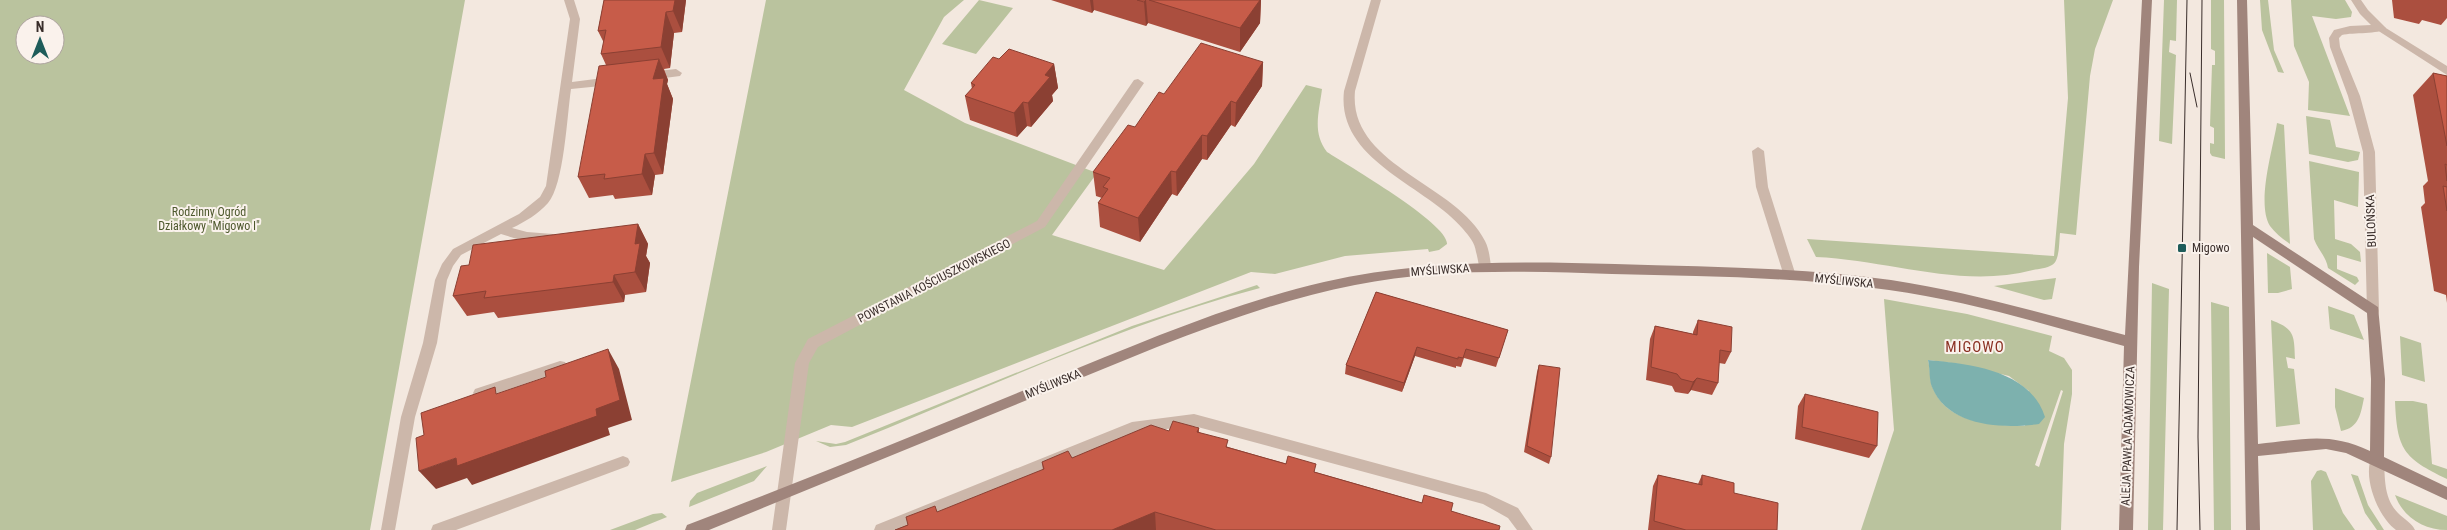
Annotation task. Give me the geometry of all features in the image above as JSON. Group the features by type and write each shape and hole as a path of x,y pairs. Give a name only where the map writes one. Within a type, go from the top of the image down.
{"main road":[{"path":"2130,342 2147,0"},
{"path":"2242,0 2253,530"},
{"path":"2247,227 2374,310"},
{"name":"MYŚLIWSKA","path":"692,530 782,496 1130,353 1236,313 1321,288 1365,278 1419,271 1486,267 1790,276 1890,286 1941,294 2130,342"},
{"name":"BULOŃSKA","path":"2374,310 2378,379 2377,460"},
{"name":"ALEJA PAWŁA ADAMOWICZA","path":"2126,530 2130,342"},
{"path":"2250,451 2326,443 2348,447 2447,494"}],"street":[{"path":"388,530 408,417 430,343 441,280 448,264 457,252 523,217 544,200 552,186 575,19 569,0"},
{"path":"1376,0 1350,87 1349,116 1356,131 1371,148 1407,180 1459,217 1472,230 1479,241 1486,267"},
{"path":"2356,0 2364,12 2380,28 2447,70"},
{"name":"BULOŃSKA","path":"2374,310 2369,152 2354,96 2335,47 2334,38 2338,32 2350,29 2380,28"},
{"path":"639,78 676,73"},
{"path":"566,86 621,80"},
{"name":"POWSTANIA KOŚCIUSZKOWSKIEGO","path":"782,496 802,363 813,343 1020,237 1041,224 1138,83"},
{"path":"1758,151 1762,187 1790,276"},
{"path":"500,229 527,237 558,236"},
{"path":"464,398 577,360"},
{"path":"408,417 427,411"},
{"path":"881,530 1137,426 1194,420 1486,499 1513,513 1526,530"},
{"path":"2377,460 2378,495 2384,508 2397,523 2408,530"},
{"path":"438,530 623,462"},
{"path":"779,530 782,496"}],"green space":[{"name":"Rodzinny Ogród Działkowy \"Migowo I\"","path":"0,0 465,0 370,530 0,530"},
{"path":"766,0 964,0 944,17 904,90 965,123 1097,173 1052,235 1164,270 1254,164 1306,85 1322,89 1318,114 1318,130 1322,145 1327,152 1395,195 1432,223 1443,235 1447,244 1439,250 1429,252 1428,249 1345,256 1275,274 1251,272 852,427 831,425 766,452 671,482"},
{"path":"979,0 1013,8 976,54 942,44"},
{"path":"2064,0 2113,0 2095,49 2090,76 2076,235 2060,233 2058,255 2055,263 2045,268 2006,275 1979,276 1925,272 1843,259 1816,257 1807,239 2054,256 2068,98"},
{"path":"2164,0 2177,0 2176,41 2170,40 2169,52 2176,55 2172,144 2159,141"},
{"path":"2211,0 2224,0 2225,159 2212,156 2210,153 2210,143 2214,144 2214,128 2210,126 2212,65 2215,65 2215,51 2211,49"},
{"path":"2260,0 2268,0 2274,50 2284,73 2278,72 2262,30"},
{"path":"2291,0 2345,0 2352,12 2351,17 2336,19 2312,16 2350,116 2308,110 2309,82 2294,46"},
{"path":"2306,116 2330,120 2336,147 2360,152 2358,160 2348,162 2309,154"},
{"path":"2277,123 2284,125 2290,244 2270,226 2266,216 2265,190"},
{"path":"2309,161 2359,172 2358,207 2334,200 2335,239 2351,244 2360,252 2361,262 2337,255 2337,269 2357,277 2359,281 2355,285 2328,268 2326,260 2314,239"},
{"path":"2267,253 2290,267 2292,289 2278,293 2268,293"},
{"path":"2056,278 2052,299 2044,300 1994,286"},
{"path":"2152,283 2169,289 2163,530 2148,530"},
{"path":"1257,285 1260,288 1155,321 1051,360 846,445 830,447 816,441 836,444 845,442 1132,326"},
{"path":"1884,299 1967,314 2052,336 2049,351 2064,358 2072,370 2072,394 2064,444 2061,530 1861,530 1894,430","holes":["1928,360 1959,364 2009,376 2029,391 2025,426 1999,425 1971,420 1948,408 1939,399 1932,386","2061,390 2063,391 2039,467 2035,465"]},
{"path":"2211,302 2229,307 2231,530 2214,530"},
{"path":"2328,306 2354,315 2364,340 2330,329"},
{"path":"2271,320 2285,327 2292,334 2295,359 2286,357 2288,368 2294,369 2300,424 2276,427"},
{"path":"2400,336 2421,343 2425,382 2402,375"},
{"path":"2335,388 2364,398 2358,419 2352,427 2341,431 2335,407"},
{"path":"2395,401 2413,401 2427,404 2432,464 2447,469 2447,479 2421,465 2405,450 2398,430"},
{"path":"767,466 754,481 689,507 690,501 697,493"},
{"path":"2317,471 2326,472 2343,513 2355,530 2313,530 2311,481"},
{"path":"2351,474 2358,476 2368,505 2384,530 2377,530 2365,513"},
{"path":"2395,495 2447,516 2447,530 2430,528 2415,521 2403,510"},
{"path":"662,513 667,517 635,530 610,530 653,514"}],"water":[{"path":"1928,360 1980,367 2012,379 2026,389 2037,401 2045,417 2039,424 2009,426 1994,425 1963,418 1950,410 1940,400 1932,387"}],"building":[{"path":"604,0 675,0 673,11 666,12 661,47 601,54 606,30 598,31"},
{"path":"1149,0 1260,0 1240,28"},
{"path":"1201,43 1263,62 1236,103 1231,101 1207,136 1202,135 1176,172 1171,171 1138,218 1098,203 1108,189 1103,187 1110,178 1093,172 1128,125 1135,127 1159,92 1164,94"},
{"path":"1009,49 1054,64 1045,75 1050,77 1028,103 1023,102 1014,113 965,96 975,85 971,83 993,57 999,59"},
{"path":"659,59 653,79 664,78 654,153 645,154 642,174 604,179 605,174 578,177 599,66"},
{"path":"2433,73 2447,76 2447,146"},
{"path":"2445,164 2447,165 2447,181"},
{"path":"2443,186 2447,187 2447,211"},
{"path":"638,224 635,244 640,243 635,272 614,275 613,282 484,298 486,291 453,296 461,266 469,265 473,245"},
{"path":"1376,292 1508,330 1499,358 1466,349 1463,358 1458,357 1458,359 1417,347 1404,383 1346,365"},
{"path":"1698,320 1732,327 1731,352 1720,350 1718,383 1697,378 1693,382 1681,379 1677,374 1651,367 1655,326 1697,335"},
{"path":"608,349 620,400 596,409 597,416 457,466 456,458 419,471 416,438 424,435 421,413 495,387 496,394 546,377 545,371"},
{"path":"1539,365 1560,368 1551,457 1527,446"},
{"path":"1805,394 1878,412 1877,446 1802,427"},
{"path":"1173,421 1199,428 1197,432 1228,440 1226,447 1286,464 1288,456 1316,464 1314,472 1422,503 1424,495 1453,503 1451,511 1500,526 1499,530 1216,530 1155,512 1112,530 895,530 908,525 906,517 935,506 937,512 1044,469 1042,462 1068,451 1072,458 1151,425 1169,431"},
{"path":"1658,475 1702,485 1702,475 1734,483 1734,493 1778,503 1777,530 1686,530 1654,521"}],"tram line":[{"path":"2177,530 2187,0"},
{"path":"2200,530 2198,437 2202,0"},
{"path":"2190,73 2197,107"}],"place":[{"name":"Migowo","path":"2182,248"}],"district":[{"name":"MIGOWO","path":"1975,347"}]}
